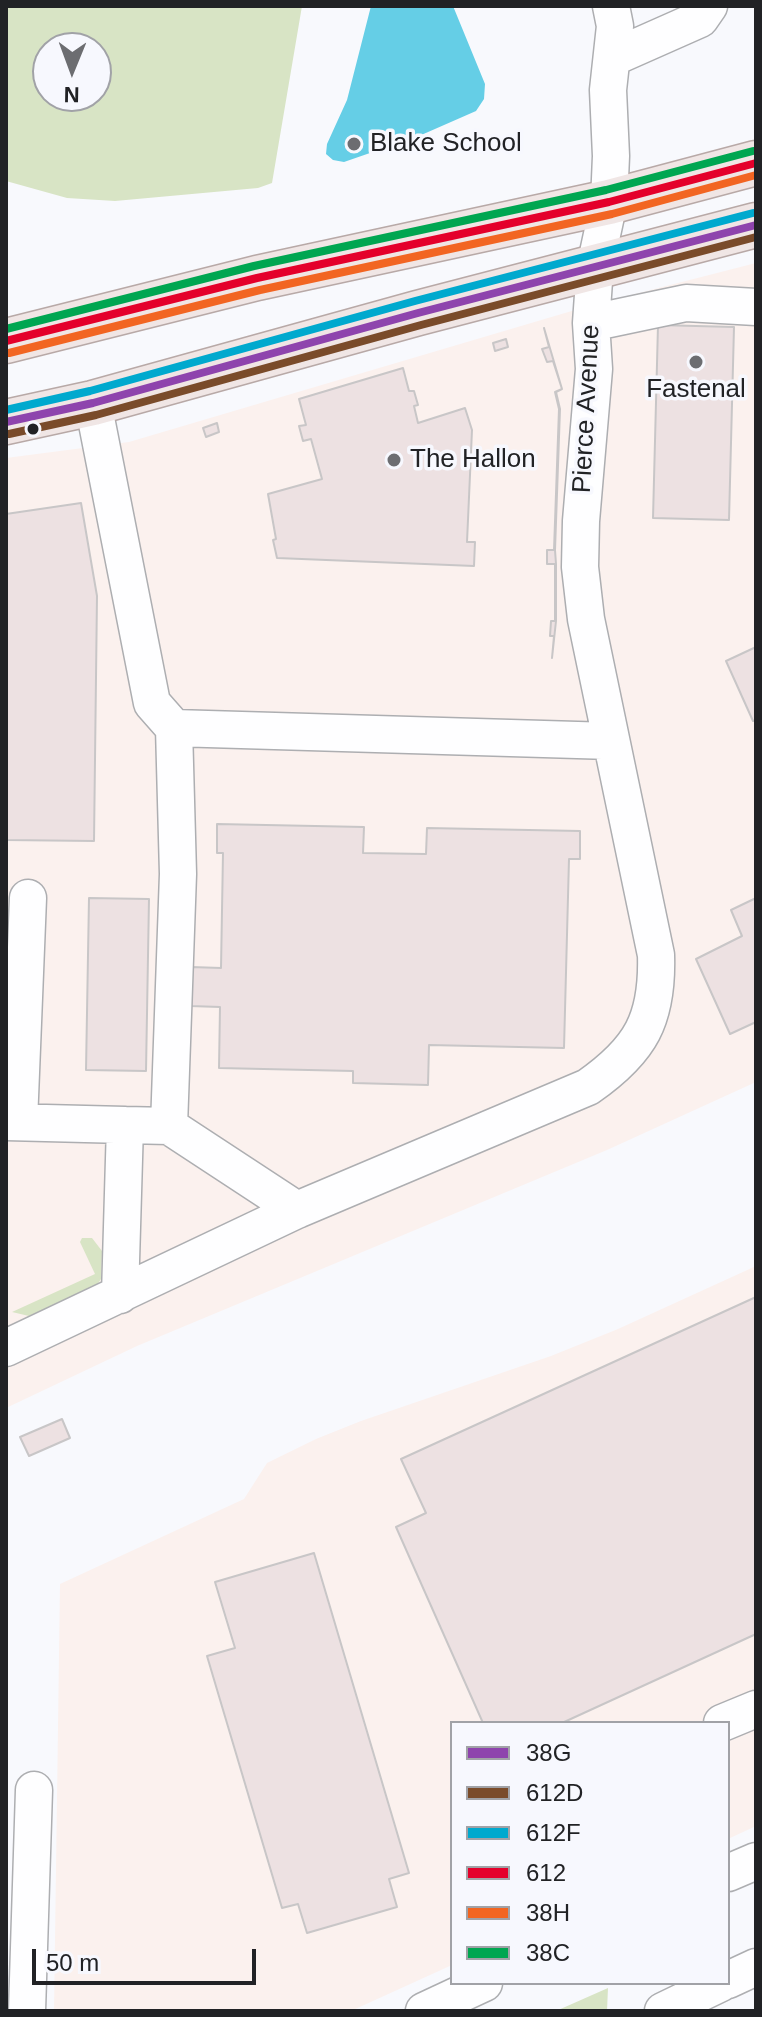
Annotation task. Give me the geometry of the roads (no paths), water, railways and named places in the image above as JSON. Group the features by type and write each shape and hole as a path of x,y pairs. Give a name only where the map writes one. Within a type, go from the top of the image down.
{"main road":[{"path":"6,341 257,278 609,202 756,163"},
{"path":"6,422 93,403 142,387 756,225"}],"street":[{"name":"Pierce Avenue","path":"6,1348 297,1210 588,1087 618,1066 649,1020 657,989 656,955 586,619 580,567 594,369 591,323 595,267 609,202 611,156 608,90 615,26 611,6"},
{"path":"612,58 700,19 709,6"},
{"path":"591,323 686,303 756,307"},
{"path":"93,403 152,703 174,728 178,874 169,1126"},
{"path":"174,728 611,741"},
{"path":"28,898 12,1122 169,1126 297,1210"},
{"path":"120,1295 125,1125"},
{"path":"727,1721 756,1709"},
{"path":"27,2011 34,1790"},
{"path":"730,1872 756,1861"},
{"path":"730,1979 756,1967"},
{"path":"663,2011 717,1985"},
{"path":"424,2011 482,1993"}],"water":[{"path":"371,6 453,6 485,84 484,99 476,111 419,136 344,162 333,160 326,154 327,144 347,100"}],"place":[{"name":"Blake School","path":"354,144"},
{"name":"Fastenal","path":"696,362"},
{"name":"The Hallon","path":"394,460"}]}
